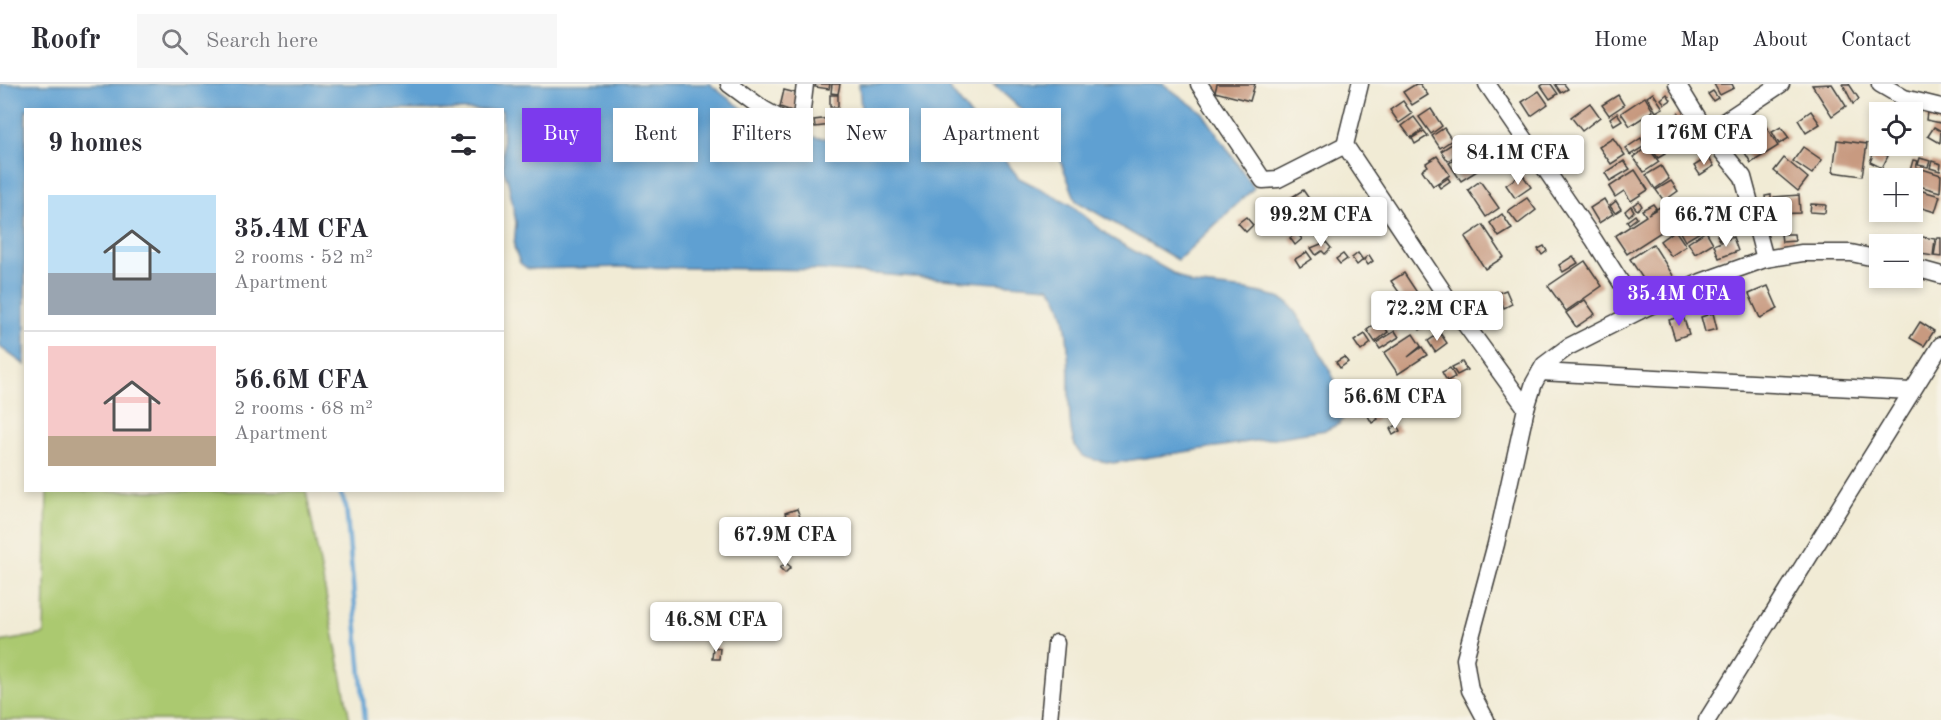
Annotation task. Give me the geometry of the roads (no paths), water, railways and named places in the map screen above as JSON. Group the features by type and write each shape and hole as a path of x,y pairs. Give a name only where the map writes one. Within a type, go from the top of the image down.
{"street":[{"path":"729,84 763,109 797,128 800,126 805,84"},
{"path":"1199,84 1263,180 1278,179 1345,145"},
{"path":"1360,84 1345,145 1460,317 1526,408"},
{"path":"1487,84 1639,311"},
{"path":"1677,84 1707,133 1747,186 1765,259"},
{"path":"1707,133 1781,84"},
{"path":"1880,84 1904,98 1941,107"},
{"path":"1486,720 1470,690 1465,659 1496,544 1526,408 1540,372 1568,347 1639,311 1701,282 1765,259 1812,253 1851,254 1869,257"},
{"path":"1923,270 1941,275"},
{"path":"1707,720 1941,345"},
{"path":"1540,372 1911,391"},
{"path":"1049,720 1056,643"}],"water":[{"path":"0,84 710,84 742,108 710,108 710,162 813,162 813,137 825,138 825,162 909,162 909,108 861,108 859,84 946,84 965,108 921,108 921,162 1007,162 1019,178 1070,204 1111,238 1192,284 1247,290 1274,296 1289,303 1313,339 1350,409 1339,424 1326,430 1113,463 1082,455 1074,443 1069,402 1066,325 1060,304 1049,287 821,270 629,267 528,269 520,263 514,247 516,222 504,172 504,108 24,108 24,364 0,347"},
{"path":"993,84 1163,84 1203,113 1254,188 1178,260 1076,201 1061,162 1061,108 1020,108"}],"waterway":[{"path":"340,492 346,506 365,720"}]}
